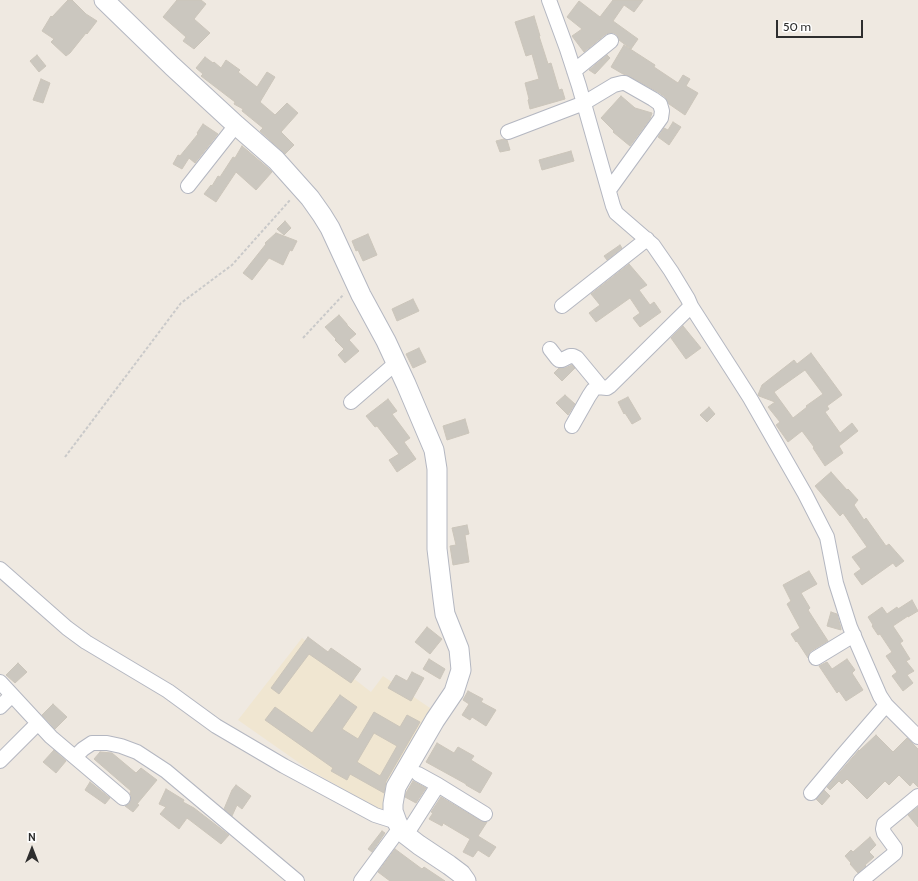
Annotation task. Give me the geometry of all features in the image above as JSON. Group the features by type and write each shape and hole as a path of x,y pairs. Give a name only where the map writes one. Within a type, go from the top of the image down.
{"street":[{"path":"104,0 172,66 276,160 310,198 322,214 386,341 434,450 437,484 437,548 441,587 445,614 459,649 461,670 454,692 435,720 396,787 393,811 401,828"},
{"path":"549,0 574,71 616,213 653,245 671,271 691,306 750,398 805,494 827,537 836,583 850,627 880,696 886,705 918,737"},
{"path":"574,71 611,41"},
{"path":"508,132 584,103 614,85 622,83 625,83 653,99 660,104 662,110 661,118 609,190"},
{"path":"188,186 236,125"},
{"path":"562,306 646,239"},
{"path":"572,426 589,396 597,388 607,388 610,386 691,306"},
{"path":"550,349 560,360 570,356 577,358 602,388"},
{"path":"351,402 396,363"},
{"path":"2,575 86,642 168,691 216,726 284,766 401,828 418,845 449,865 461,874 466,881"},
{"path":"816,658 854,635"},
{"path":"0,682 51,737 123,798"},
{"path":"0,707 12,695"},
{"path":"812,793 886,705"},
{"path":"0,761 38,723"},
{"path":"75,757 82,749 92,743 107,743 138,752 166,772 297,881"},
{"path":"418,774 485,814"},
{"path":"361,881 401,828 438,785"},
{"path":"861,881 895,853 895,848 882,828 884,824 918,796"}],"path":[{"path":"65,457 181,304 232,265 301,188"},
{"path":"303,338 355,282"}],"shaded area":[{"path":"302,638 371,692 383,676 433,710 382,810 308,769 238,720"}],"building":[{"path":"68,0 72,0 86,14 97,21 66,56 51,42 54,39 42,31 51,16 52,17"},
{"path":"177,0 201,0 206,4 194,19 210,33 194,49 183,41 186,37 163,17"},
{"path":"613,0 643,0 634,12 624,5 613,21 638,39 631,49 619,40 617,35 614,33 609,33 584,52 572,36 582,29 567,17 579,1 600,17"},
{"path":"534,16 548,64 551,63 559,90 562,89 565,99 530,109 525,83 539,79 532,54 526,56 515,22"},
{"path":"624,45 655,65 654,67 678,83 683,75 690,79 686,86 698,93 685,115 669,104 665,97 658,92 611,67"},
{"path":"37,55 46,66 39,72 30,61"},
{"path":"607,55 610,58 595,74 589,70"},
{"path":"205,57 221,68 226,60 240,70 238,72 257,87 267,72 275,77 260,102 275,115 287,103 298,113 281,132 294,145 285,154 260,131 263,128 242,111 243,109 234,104 235,102 201,76 203,74 196,68"},
{"path":"41,79 50,83 43,103 33,100"},
{"path":"621,96 635,108 652,113 650,119 630,146 613,132 614,131 601,118"},
{"path":"673,122 681,127 669,145 658,137 664,128 668,130"},
{"path":"203,124 218,134 195,163 189,158 182,169 173,164 178,155 180,156 198,134 197,133"},
{"path":"504,139 507,140 510,150 500,152 496,141"},
{"path":"242,146 272,172 256,190 236,172 216,202 204,194 211,185 212,186 218,176 220,177 233,157 235,158"},
{"path":"571,151 574,161 542,170 539,160"},
{"path":"285,221 291,228 284,235 277,229"},
{"path":"276,233 297,241 292,251 290,250 283,265 269,258 252,280 243,273 266,244 265,243"},
{"path":"368,234 377,255 363,261 358,250 356,251 352,241"},
{"path":"620,245 622,248 607,260 604,256"},
{"path":"629,264 647,285 639,290 650,305 654,302 661,312 640,327 633,318 640,313 630,298 596,322 589,313 600,305 591,294"},
{"path":"413,299 419,311 397,321 392,309"},
{"path":"339,315 356,334 349,340 359,351 345,363 338,355 344,349 325,327"},
{"path":"683,326 701,348 686,359 671,338"},
{"path":"419,348 426,362 413,368 406,354"},
{"path":"811,353 842,395 827,406 829,409 825,412 840,433 852,423 858,431 839,446 843,453 825,466 813,448 814,447 802,431 788,442 776,425 780,422 768,407 775,402 758,395 762,385 794,360 797,364","holes":["805,370 823,394 806,406 807,407 793,418 774,392"]},
{"path":"572,365 575,368 562,381 554,373 559,368 565,368"},
{"path":"565,395 575,404 568,415 556,403"},
{"path":"628,397 641,419 632,424 625,413 624,414 618,402"},
{"path":"388,399 397,411 392,414 410,438 404,442 416,459 397,472 389,460 399,454 377,426 375,427 366,416"},
{"path":"709,407 715,414 707,422 700,415"},
{"path":"465,419 469,433 447,440 443,426"},
{"path":"831,472 858,500 854,505 864,520 866,518 886,546 889,544 904,561 896,567 893,563 862,585 854,574 861,569 852,557 867,547 843,513 840,516 815,486"},
{"path":"467,525 469,534 465,535 469,562 453,565 450,546 456,545 452,528"},
{"path":"809,571 817,584 801,593 810,608 808,610 828,641 811,651 808,658 791,634 800,628 787,604 791,601 783,585"},
{"path":"912,600 918,611 893,626 903,641 900,643 910,659 906,661 914,671 907,675 913,683 903,691 892,676 897,672 886,656 892,652 880,634 878,635 868,617 882,607 887,614 897,607 898,609"},
{"path":"831,612 837,614 841,630 827,626"},
{"path":"427,627 442,639 430,654 415,642"},
{"path":"308,637 328,652 331,648 361,669 351,683 309,654 279,694 271,688"},
{"path":"429,659 445,669 440,679 423,669"},
{"path":"847,659 855,670 852,673 863,690 846,701 839,691 837,693 819,666 827,662 832,669"},
{"path":"18,663 27,672 15,683 6,675"},
{"path":"412,672 424,678 411,701 388,688 396,675 407,681"},
{"path":"468,691 483,699 481,702 496,710 486,726 472,717 470,720 462,715 469,704 463,700"},
{"path":"340,695 357,707 342,729 358,739 374,712 400,727 407,715 420,722 386,781 384,793 350,774 347,780 331,771 333,768 265,720 275,707 312,733","holes":["374,733 397,746 380,776 357,762"]},
{"path":"53,704 67,717 55,729 42,715"},
{"path":"876,735 893,752 907,738 918,749 918,787 913,782 910,786 899,775 889,785 885,781 867,799 847,779 842,784 839,781 830,790 827,787 859,750"},
{"path":"437,743 454,753 458,747 474,756 471,760 492,773 480,793 426,762"},
{"path":"54,750 66,761 56,773 43,762"},
{"path":"100,752 112,753 136,773 141,768 157,780 137,804 139,805 133,812 125,806 129,804 131,800 131,791 94,759"},
{"path":"413,781 426,788 416,803 405,797"},
{"path":"90,782 110,798 105,804 85,790"},
{"path":"236,785 251,796 242,809 237,805 232,816 224,809 232,790"},
{"path":"166,789 184,800 183,802 194,808 229,835 221,844 187,818 179,829 160,814 166,807 159,804"},
{"path":"824,790 830,796 822,805 816,799"},
{"path":"441,797 481,821 487,822 478,836 496,847 489,857 478,850 473,857 463,852 470,839 443,823 442,826 429,819 433,813 431,812"},
{"path":"918,807 918,827 908,815"},
{"path":"382,831 385,833 372,852 368,849"},
{"path":"870,837 876,845 869,852 874,857 858,873 845,856 851,850 853,852"},
{"path":"395,849 422,869 424,867 445,881 390,881 378,872"}]}
